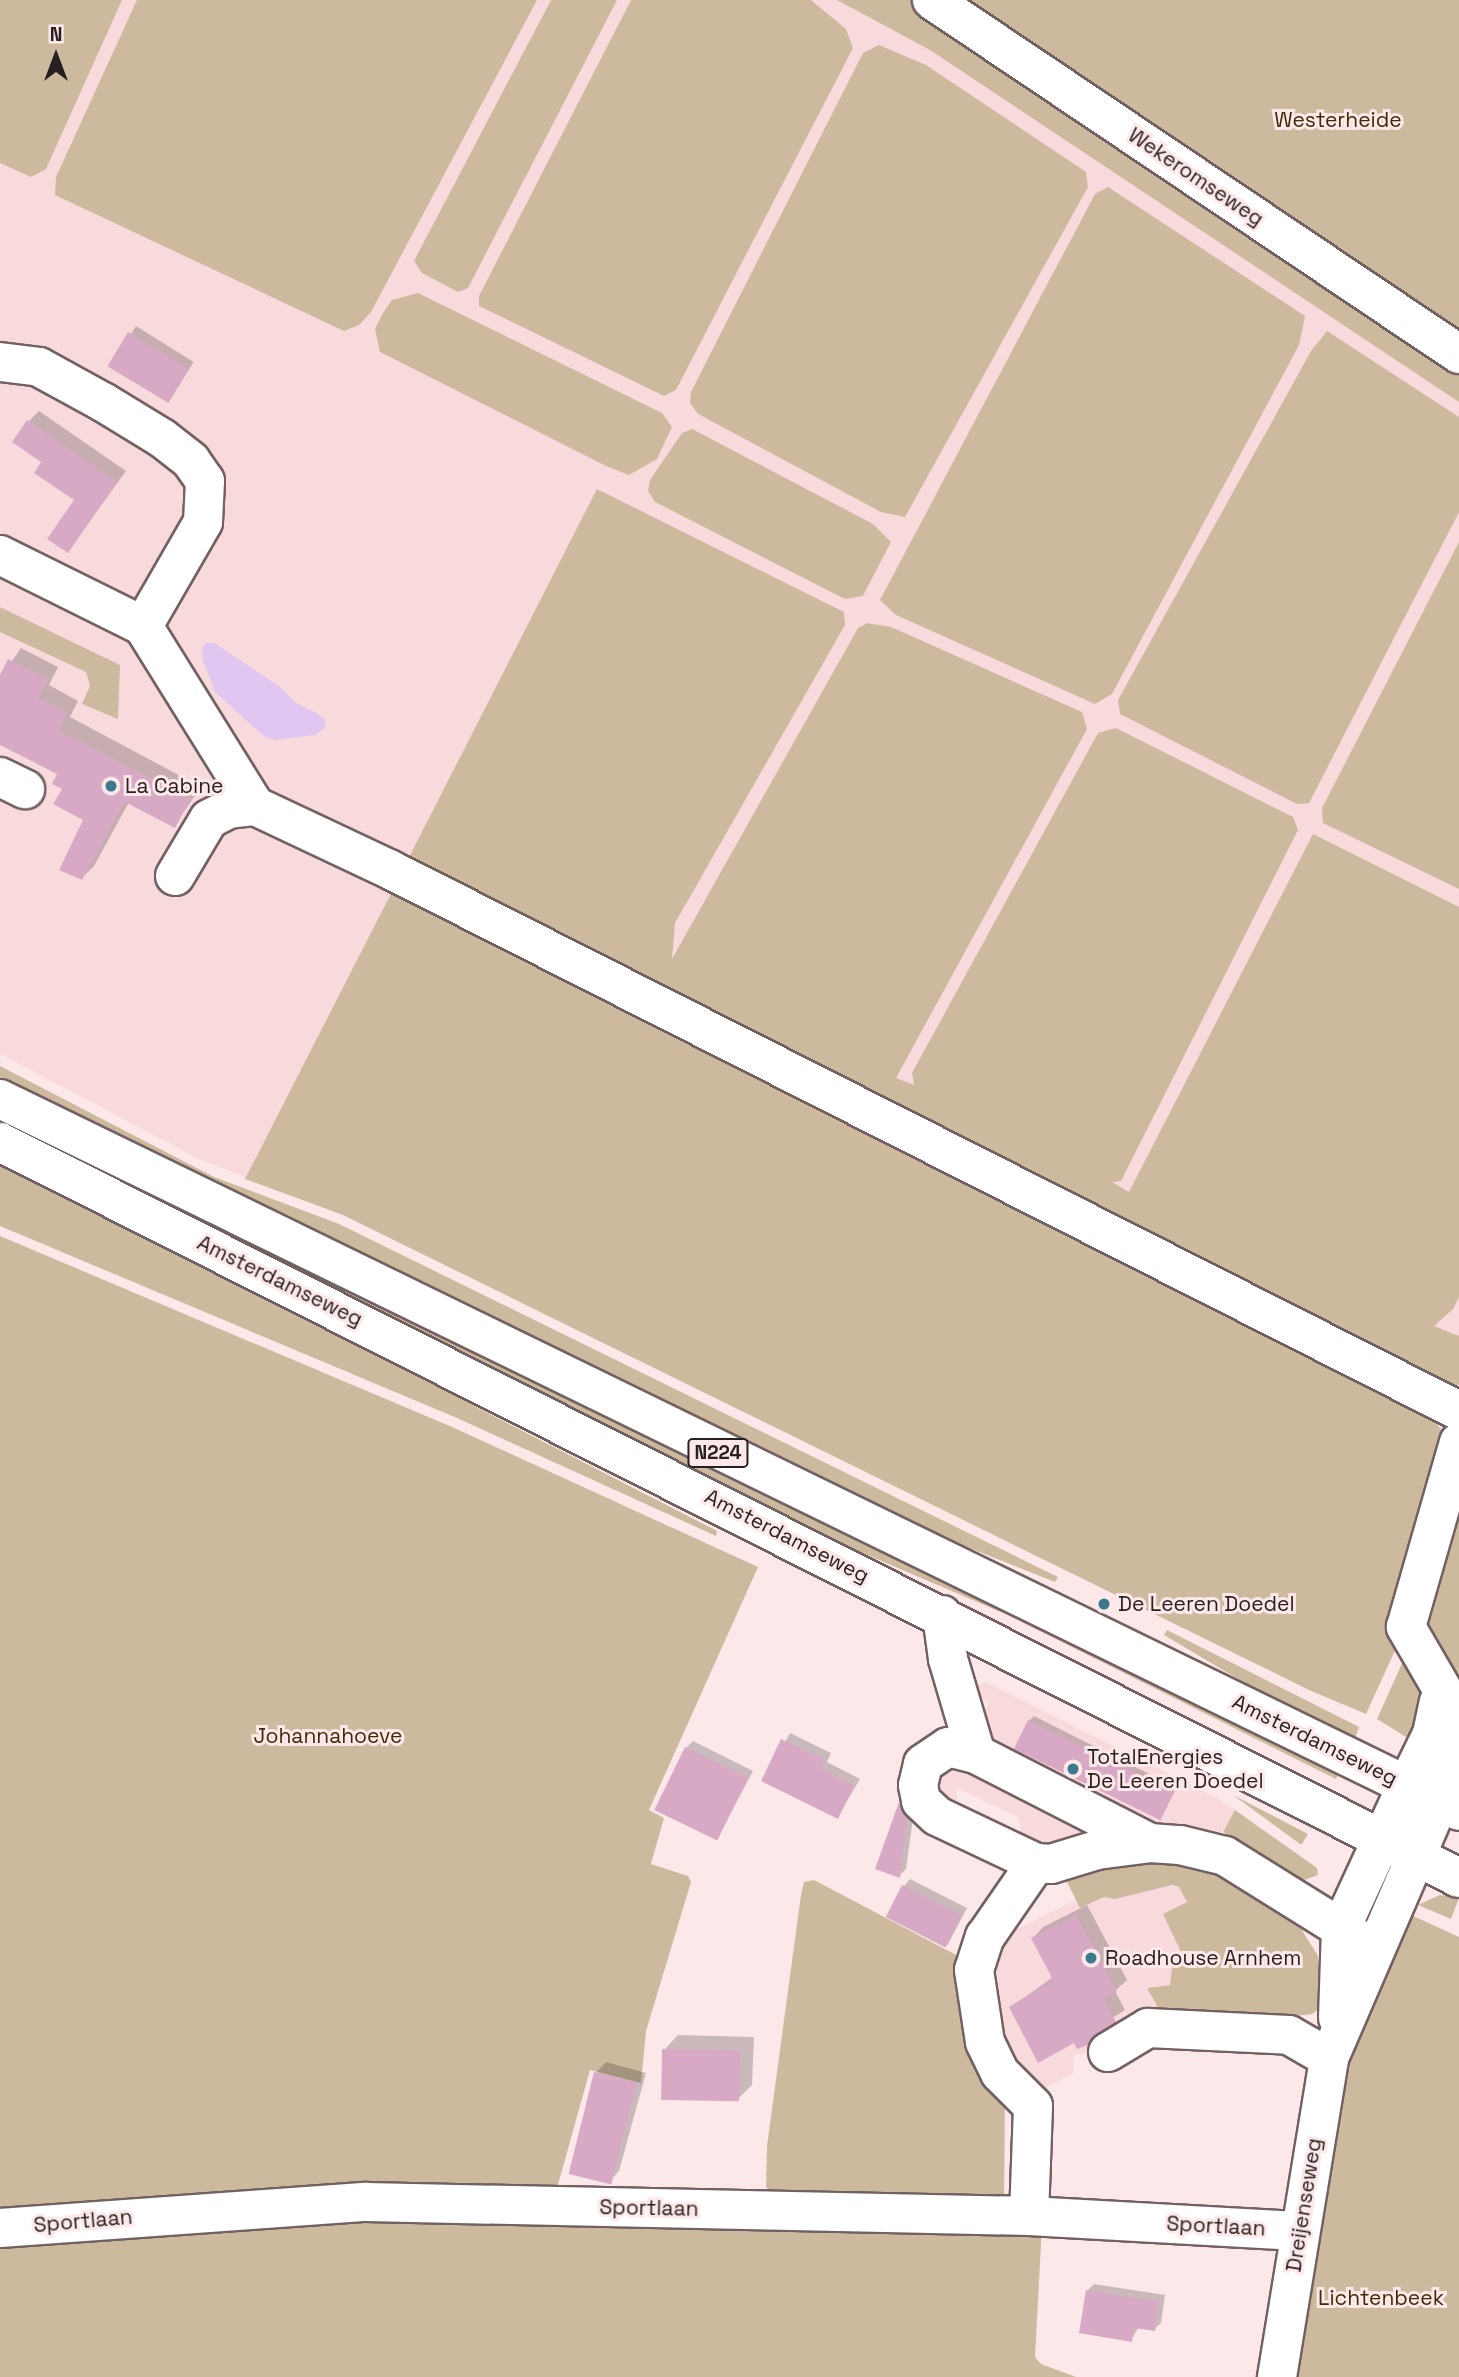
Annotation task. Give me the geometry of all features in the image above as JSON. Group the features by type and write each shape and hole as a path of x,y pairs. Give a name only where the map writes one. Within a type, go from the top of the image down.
{"main road":[{"name":"Wekeromseweg","path":"932,0 1459,354"},
{"path":"0,362 39,367 103,402 162,438 191,461 205,481 203,522 143,626"},
{"path":"0,555 143,626 255,806"},
{"path":"174,876 209,818 229,809 255,806 391,870 1459,1411"},
{"name":"Amsterdamseweg","path":"0,1099 682,1436 1435,1798"},
{"name":"Amsterdamseweg","path":"0,1142 1459,1878"},
{"path":"1435,1798 1453,1748 1453,1724 1442,1686 1417,1652 1406,1627 1459,1442"},
{"path":"942,1615 948,1659 976,1754"},
{"path":"1150,1843 962,1747 936,1753 919,1775 921,1801 937,1816 1036,1863 1150,1843 1180,1844 1225,1857 1375,1950"},
{"name":"Dreijenseweg","path":"1277,2377 1298,2231 1333,2046 1341,1928 1380,1837 1435,1798"},
{"name":"Dreijenseweg","path":"1333,2046 1418,1856 1435,1798"},
{"path":"1029,2216 1033,2106 1000,2073 985,2042 975,1997 974,1970 985,1937 1036,1863"},
{"path":"1108,2052 1148,2028 1289,2035 1333,2046"},
{"name":"Sportlaan","path":"0,2228 366,2202 1029,2216 1298,2231"}],"shaded area":[{"path":"0,0 920,0 1459,364 1459,1376 1376,1645 1265,1657 987,1531 343,1215 199,1159 0,1054"},
{"path":"206,643 214,643 280,687 296,703 325,719 325,728 315,735 275,740 265,737 215,692 203,660 202,647"},
{"path":"984,1681 1217,1798 1235,1810 1223,1832 1023,1846 1019,1818 957,1788 957,1816 940,1804 936,1780 958,1768 989,1703 977,1696 977,1686"},
{"path":"1163,1886 1179,1887 1188,1902 1182,1952 1172,1968 1170,1985 1155,1986 1160,2011 1088,2054 1074,2054 1073,2074 1034,2094 1000,2062 988,1962 1006,1934 1076,1900 1080,1908 1104,1897 1115,1899"}],"green space":[{"path":"0,0 122,0 46,169 31,177 0,163"},
{"path":"137,0 537,0 371,312 359,325 344,331 55,195 56,177"},
{"path":"551,0 617,0 468,288 458,292 422,273 414,261"},
{"path":"631,0 811,0 846,29 853,48 676,390 664,396 479,306 479,296"},
{"path":"837,0 921,0 1459,363 1459,402 930,50"},
{"name":"Westerheide","path":"944,0 1459,0 1459,347"},
{"path":"879,45 926,65 1086,172 1088,187 905,517 881,512 698,414 690,403 691,392 863,53"},
{"path":"1108,187 1305,316 1299,345 1112,694 1095,704 896,615 880,600 1095,194"},
{"path":"418,293 662,413 672,427 657,459 629,475 606,466 380,352 375,329 383,313 392,300"},
{"path":"1327,331 1459,417 1459,512 1309,803 1297,804 1120,714 1118,700 1311,351"},
{"path":"692,429 873,524 891,542 863,596 845,599 655,502 648,491 650,480 682,433"},
{"path":"597,489 844,612 845,625 675,923 672,959 858,628 867,623 891,627 1082,712 1087,729 896,1078 914,1085 912,1073 1098,733 1116,728 1293,817 1298,830 1121,1181 1112,1182 1129,1192 1313,834 1459,907 1459,1297 1453,1309 1434,1326 1459,1336 1459,1385 1436,1388 404,867"},
{"path":"1459,542 1459,889 1323,823 1322,808"},
{"path":"0,607 120,665 118,719 82,704 90,686 86,672 0,632"},
{"path":"397,882 1425,1408 1450,1442 1398,1644 1366,1714 1309,1690 343,1215 245,1179"},
{"path":"0,1066 214,1177 339,1224 1058,1577 1055,1582 919,1528 0,1080"},
{"path":"0,1117 701,1464 1340,1771 1336,1779 1010,1616 837,1542 0,1123"},
{"path":"0,1158 336,1327 480,1409 717,1531 716,1536 457,1418 0,1226"},
{"name":"Johannahoeve","path":"0,1236 452,1427 758,1567 649,1810 664,1818 651,1864 688,1876 691,1882 646,2031 641,2083 590,2070 554,2199 0,2220"},
{"path":"1459,1478 1459,1704 1432,1653 1421,1607"},
{"path":"1167,1630 1359,1727 1355,1739 1250,1686 1164,1635"},
{"path":"1404,1659 1426,1680 1411,1740 1377,1719"},
{"path":"1233,1795 1308,1834 1302,1844 1300,1844"},
{"path":"1235,1810 1317,1868 1318,1875 1298,1882 1223,1832"},
{"path":"1113,1855 1210,1866 1292,1914 1318,1956 1320,2008 1312,2014 1281,2018 1160,2011 1147,1988 1170,1985 1172,1968 1181,1952 1163,1914 1187,1902 1179,1887 1172,1885 1115,1899 1104,1897 1080,1908 1066,1880"},
{"path":"814,1880 962,1958 1005,2093 1004,2207 774,2195 766,2187 767,2146 801,1895 804,1882"},
{"path":"1440,1895 1459,1898 1451,1919 1418,1905"},
{"name":"Lichtenbeek","path":"1409,1914 1459,1937 1459,2377 1289,2377 1339,2075"},
{"path":"309,2210 1042,2226 1035,2357 1041,2364 1076,2377 0,2377 0,2241"}],"building":[{"path":"128,332 189,369 168,403 107,366"},
{"path":"27,420 117,482 68,553 47,539 74,500 34,473 41,462 12,442"},
{"path":"8,659 48,679 38,698 67,713 59,730 190,799 175,828 125,802 82,880 59,870 83,820 53,804 62,789 52,784 57,774 0,745 0,675"},
{"path":"1028,1720 1175,1791 1160,1820 1014,1749"},
{"path":"781,1739 825,1760 821,1769 854,1786 838,1819 761,1781"},
{"path":"685,1747 748,1778 717,1841 654,1810"},
{"path":"899,1802 907,1818 900,1878 875,1869"},
{"path":"902,1885 962,1915 945,1947 886,1917"},
{"path":"1076,1915 1117,1992 1103,1998 1116,2022 1088,2045 1077,2049 1074,2043 1038,2063 1009,2007 1053,1980 1031,1938"},
{"path":"662,2049 740,2050 739,2101 661,2100"},
{"path":"594,2072 637,2083 611,2185 569,2174"},
{"path":"1086,2290 1159,2302 1155,2331 1134,2328 1132,2342 1079,2333"}],"place":[{"name":"La Cabine","path":"111,786"},
{"name":"De Leeren Doedel","path":"1104,1604"},
{"name":"TotalEnergies De Leeren Doedel","path":"1073,1769"},
{"name":"Roadhouse Arnhem","path":"1091,1958"}]}
